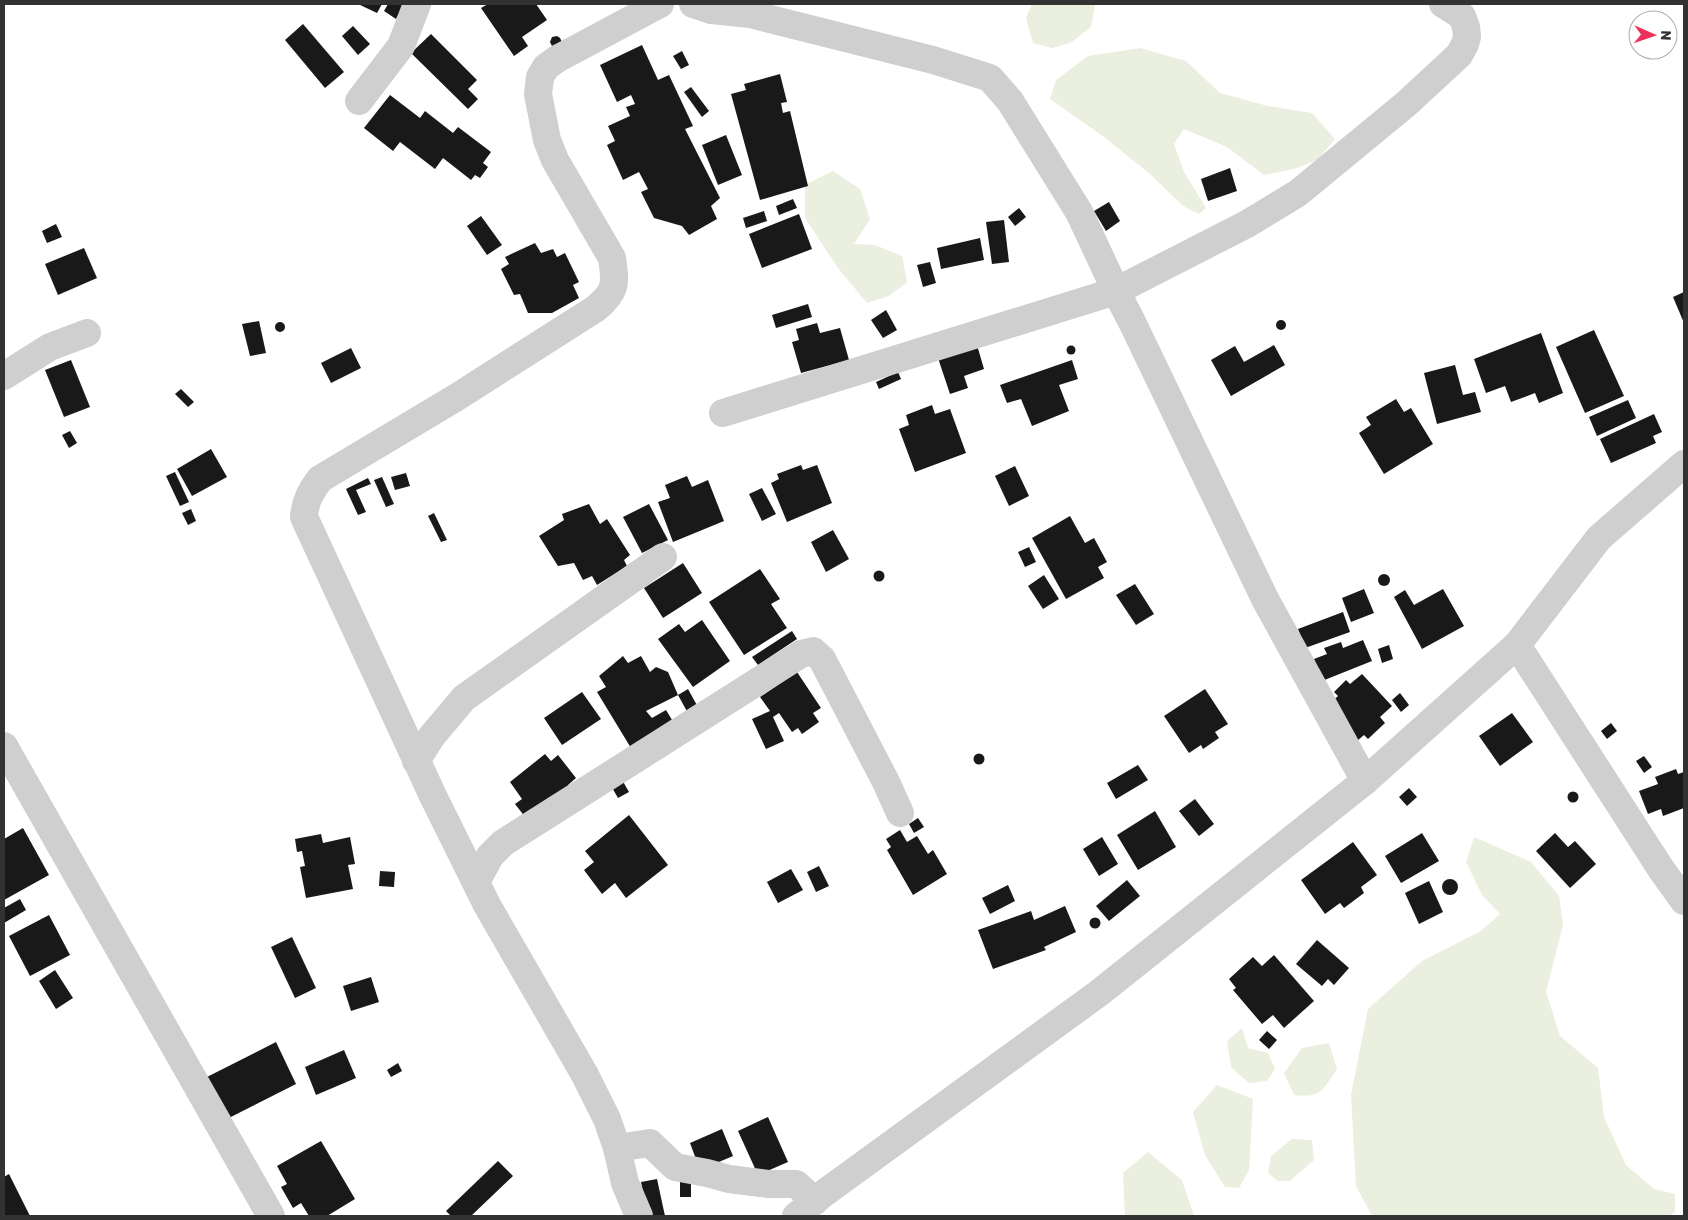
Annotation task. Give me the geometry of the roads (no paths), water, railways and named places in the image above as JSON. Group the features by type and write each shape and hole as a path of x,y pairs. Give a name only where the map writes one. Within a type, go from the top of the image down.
{"street":[{"path":"359,101 400,46 417,4"},
{"path":"639,1216 625,1182 617,1148 607,1119 585,1075 476,882 416,761 304,516 304,505 311,490 320,480 457,397 608,299 614,287 615,274 612,258 555,160 547,140 538,94 540,78 546,68 557,59 660,4"},
{"path":"693,4 711,10 750,14 933,60 990,78 1010,101 1079,212 1265,599 1365,781"},
{"path":"723,413 1116,291 1248,224 1298,193 1406,104 1460,55 1467,37 1462,16 1444,4"},
{"path":"4,376 50,348 87,333"},
{"path":"617,1148 650,1143 675,1167 729,1179 768,1184 796,1184 805,1209 1099,992 1365,781 1517,645 1599,538 1684,464"},
{"path":"416,761 432,736 464,698 663,557"},
{"path":"1517,645 1684,901"},
{"path":"476,882 490,856 503,843 801,654 812,652 822,659 886,782 900,813"},
{"path":"4,746 271,1216"}]}
